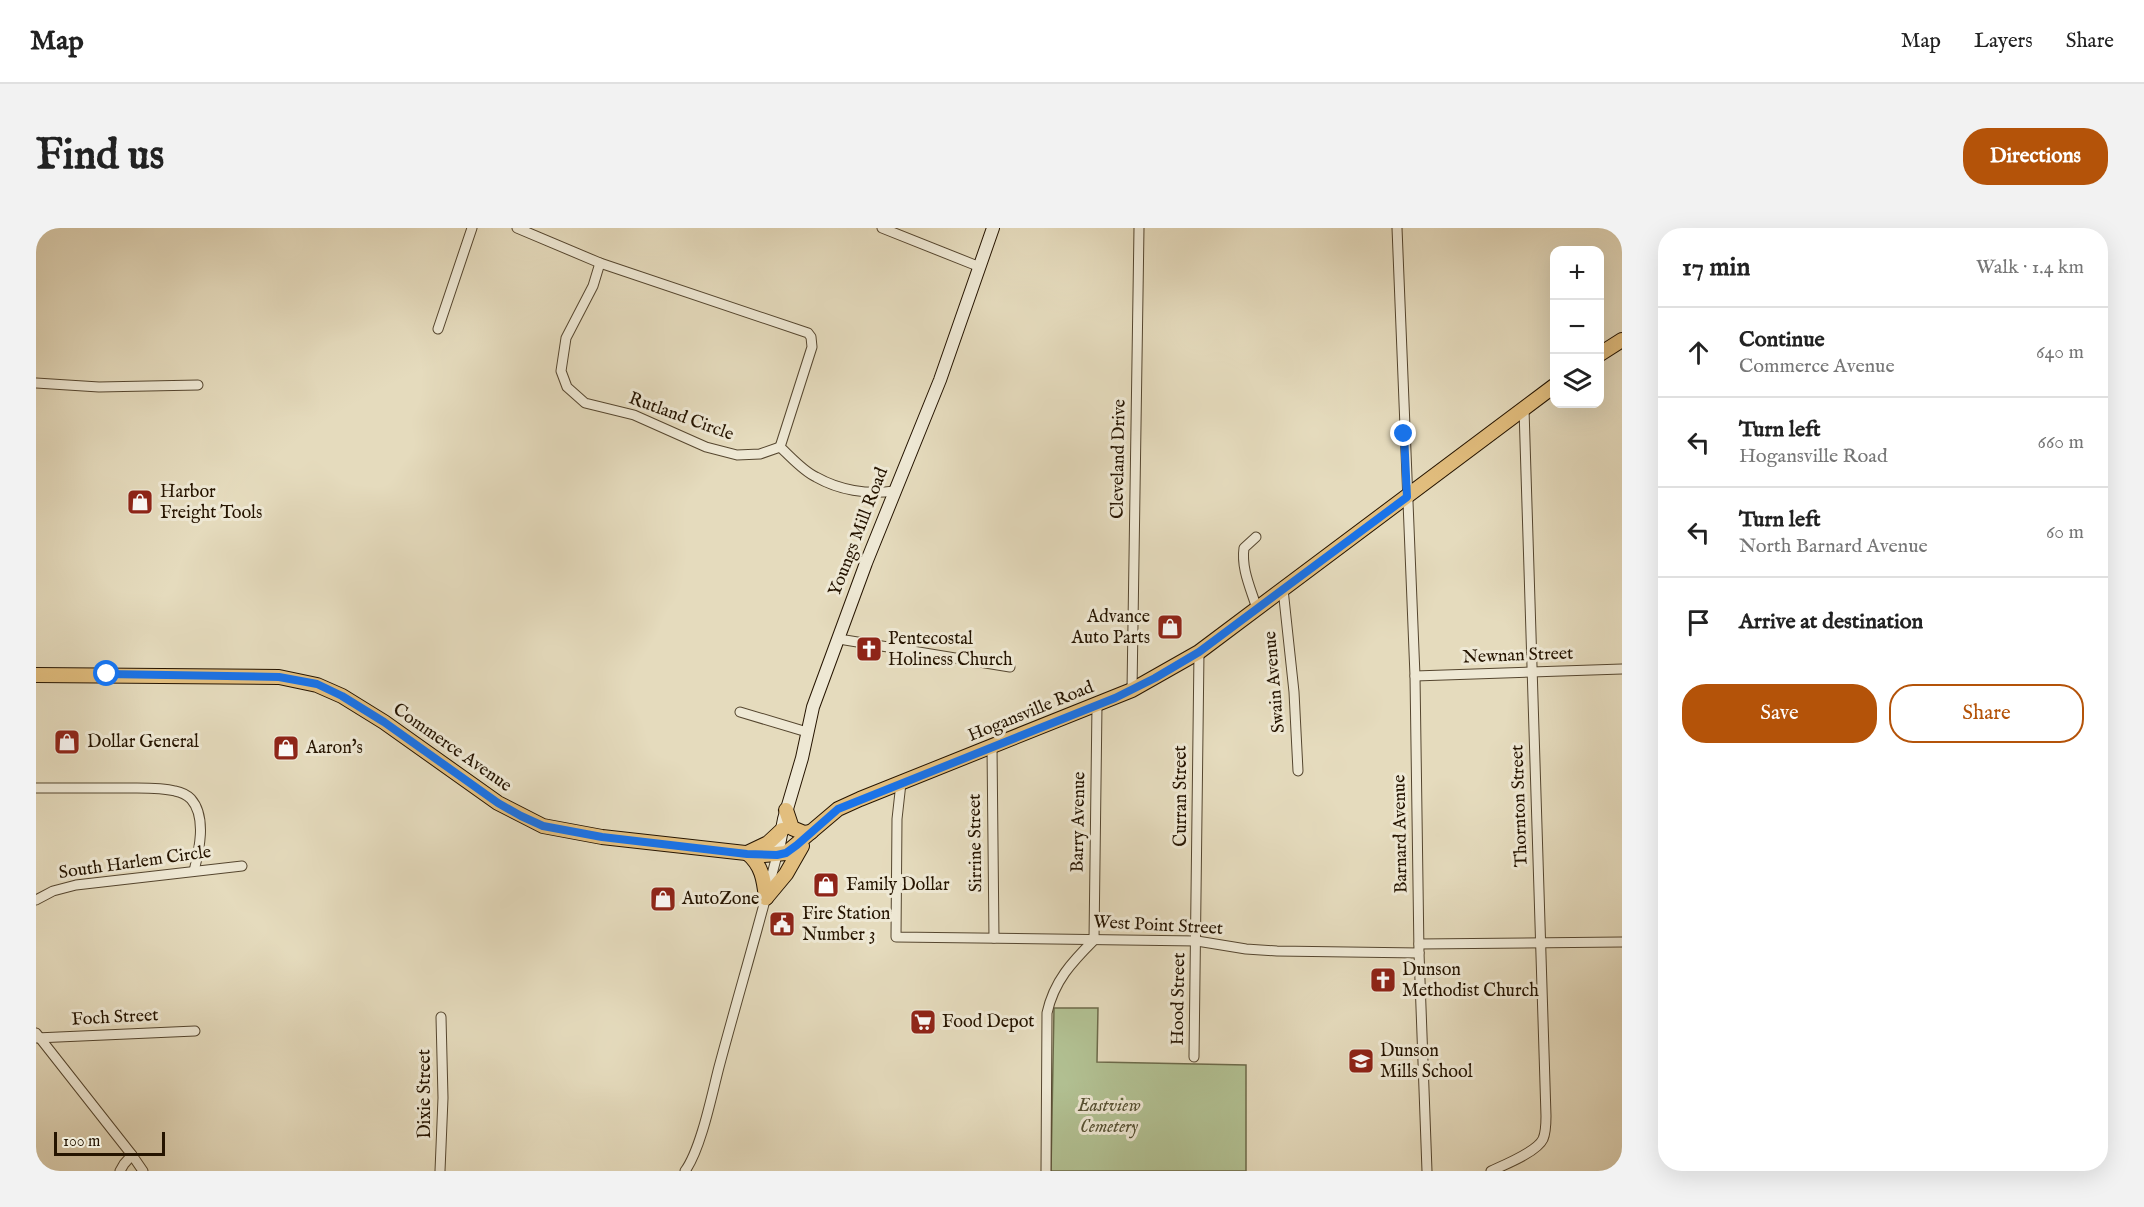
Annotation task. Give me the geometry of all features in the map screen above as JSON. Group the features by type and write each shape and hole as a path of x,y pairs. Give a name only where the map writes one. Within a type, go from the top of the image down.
{"main road":[{"path":"1604,351 1622,340"},
{"name":"Hogansville Road","path":"777,855 786,853 838,809 1132,690 1199,652 1550,389"},
{"name":"Commerce Avenue","path":"36,675 279,677 317,684 384,722 498,803 543,826 581,834 747,854 777,855"},
{"path":"786,810 792,828 804,833 811,832"},
{"path":"766,898 760,868 747,854 768,843 782,830"},
{"path":"766,898 786,874 811,832"}],"street":[{"path":"36,233 42,228"},
{"path":"438,328 472,228"},
{"path":"517,228 600,263 808,333 812,347 780,447 814,477 847,490 882,493 894,491"},
{"path":"882,228 980,267"},
{"name":"Youngs Mill Road","path":"777,855 786,810 813,707 894,491 939,380 993,228"},
{"name":"Cleveland Drive","path":"1132,690 1138,228"},
{"name":"Barnard Avenue","path":"1397,228 1415,676 1419,949 1427,1171"},
{"name":"Rutland Circle","path":"600,263 592,286 566,338 561,371 567,387 585,403 634,415 706,447 737,455 760,454 780,447"},
{"path":"36,383 99,387 198,385"},
{"name":"Thornton Street","path":"1491,1171 1542,1142 1546,1116 1524,410"},
{"path":"1256,537 1244,548 1243,555 1244,569 1257,609"},
{"name":"Swain Avenue","path":"1283,589 1294,692 1298,771"},
{"path":"839,639 1010,667"},
{"name":"Curran Street","path":"1197,941 1199,652"},
{"name":"Newnan Street","path":"1415,676 1622,669"},
{"name":"Barry Avenue","path":"1094,940 1097,705"},
{"path":"740,712 807,732"},
{"name":"Sirrine Street","path":"992,747 994,938"},
{"name":"West Point Street","path":"901,783 897,819 896,937 1197,941 1246,949 1277,951 1622,942"},
{"path":"36,788 137,788 173,790 183,794 195,805 199,821 199,841 194,871"},
{"path":"685,1171 694,1155 777,855"},
{"name":"South Harlem Circle","path":"36,900 53,891 76,885 242,866"},
{"path":"1046,1171 1047,1012 1050,998 1066,968 1094,940"},
{"name":"Hood Street","path":"1194,1057 1197,941"},
{"name":"Dixie Street","path":"440,1171 443,1098 441,1017"},
{"name":"Foch Street","path":"37,1037 195,1031"},
{"path":"37,1037 132,1155 142,1171"},
{"path":"120,1171 132,1155"}],"green space":[{"name":"Eastview Cemetery","path":"1054,1008 1098,1008 1097,1062 1246,1065 1246,1171 1051,1171"}],"place":[{"name":"Harbor Freight Tools","path":"140,502"},
{"name":"Advance Auto Parts","path":"1170,627"},
{"name":"Pentecostal Holiness Church","path":"869,649"},
{"name":"Dollar General","path":"67,742"},
{"name":"Aaron's","path":"286,748"},
{"name":"Family Dollar","path":"826,885"},
{"name":"AutoZone","path":"663,899"},
{"name":"Fire Station Number 3","path":"782,924"},
{"name":"Dunson Methodist Church","path":"1383,980"},
{"name":"Food Depot","path":"923,1022"},
{"name":"Dunson Mills School","path":"1361,1061"}],"route":[{"path":"107,674 279,677 317,684 342,696 384,722 498,803 543,826 602,837 747,854 777,855 786,853 797,845 838,809 1132,690 1199,652 1407,497 1404,434"}]}
